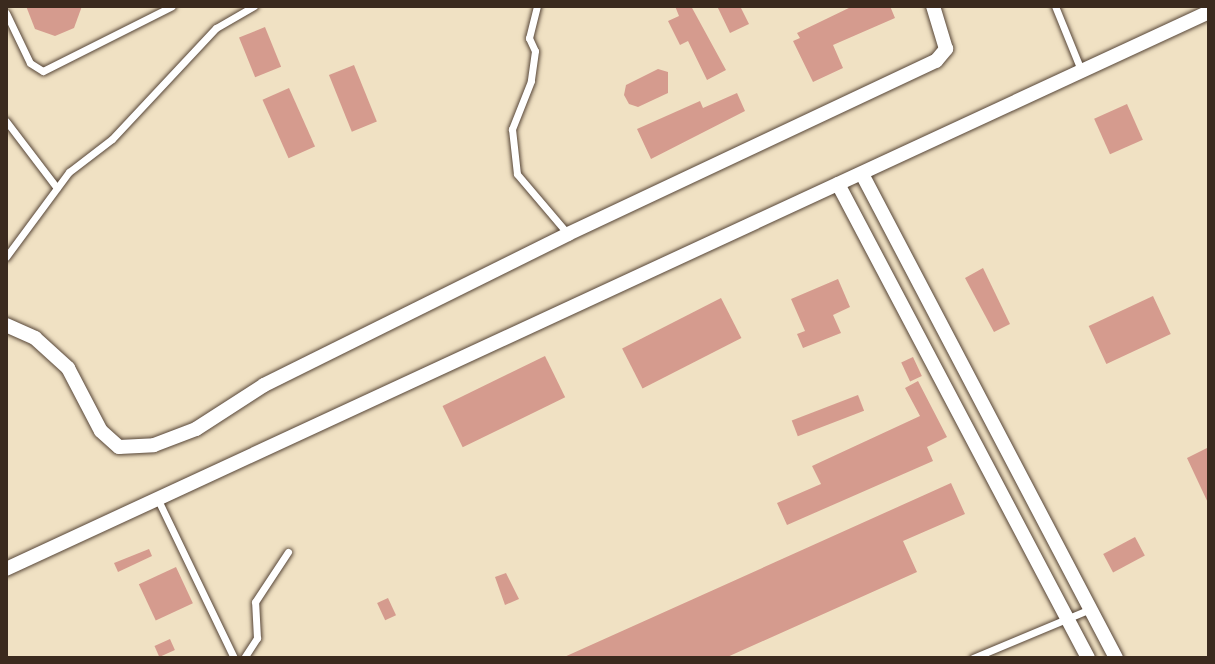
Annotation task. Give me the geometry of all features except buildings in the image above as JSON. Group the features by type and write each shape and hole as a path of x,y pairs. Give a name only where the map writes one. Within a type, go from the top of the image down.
{"street":[{"path":"6,325 35,338 68,368 101,431 119,447 141,448 196,429 264,385 568,234 936,61 946,49 933,6"},
{"path":"6,569 159,502 1209,12"},
{"path":"862,174 1116,658"},
{"path":"838,184 1088,658"}],"lane":[{"path":"6,13 30,63 43,71 172,6"},
{"path":"6,257 69,172 112,139 216,28 254,6"},
{"path":"537,6 529,38 535,51 531,81 512,129 517,174 568,234"},
{"path":"1055,6 1081,70"},
{"path":"6,121 57,188"},
{"path":"159,502 234,658"},
{"path":"244,658 257,638 255,602 288,552"},
{"path":"973,658 1090,609"}]}
